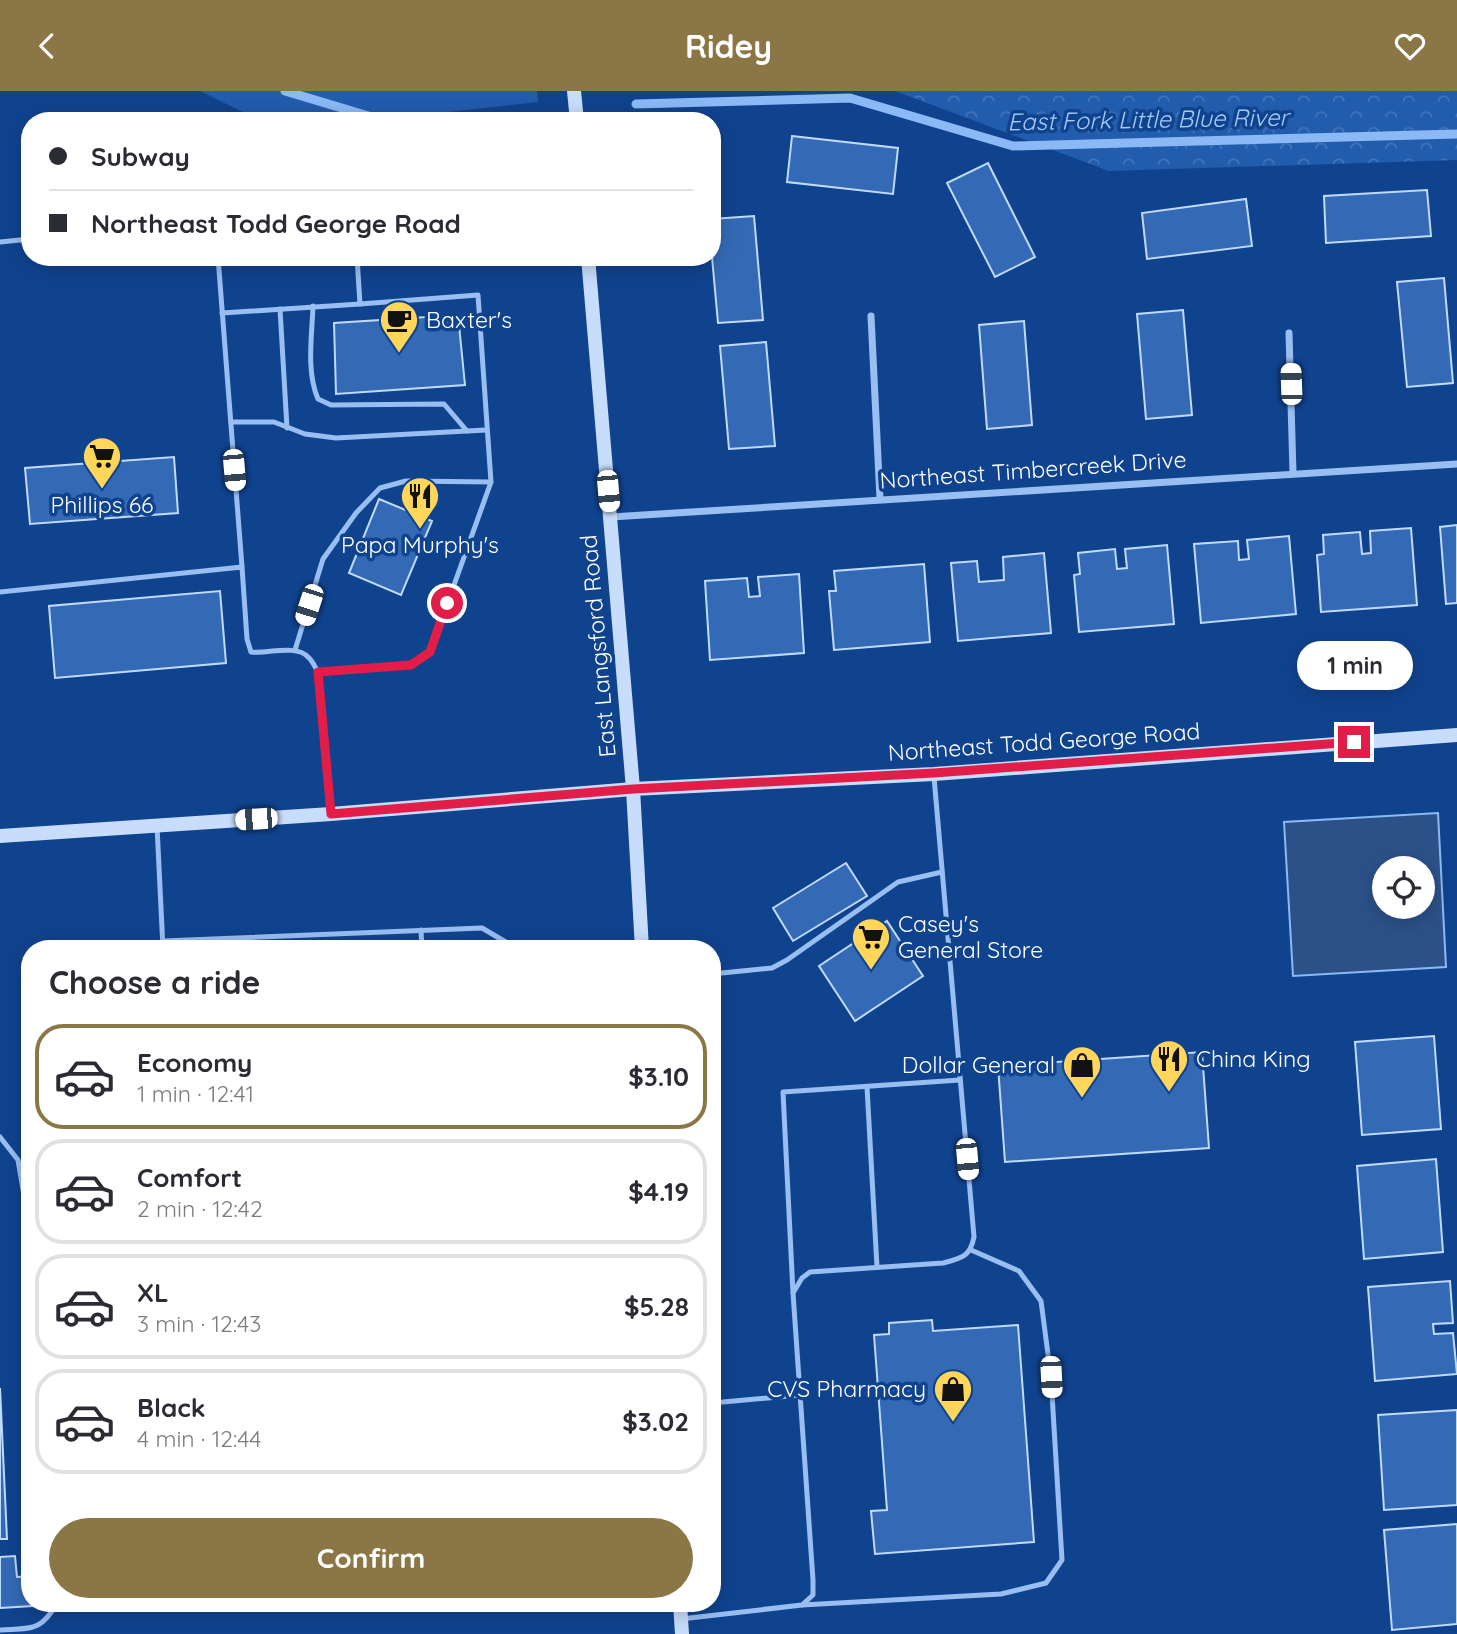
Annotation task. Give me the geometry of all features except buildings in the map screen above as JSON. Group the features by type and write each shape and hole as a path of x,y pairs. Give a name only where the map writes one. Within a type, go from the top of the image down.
{"main road":[{"path":"575,91 576,112"},
{"name":"East Langsford Road","path":"590,266 633,789 641,940"},
{"name":"Northeast Todd George Road","path":"0,836 331,814 633,789 934,773 1457,735"},
{"path":"681,1612 682,1634"}],"street":[{"path":"871,316 880,499"},
{"path":"1289,333 1293,473"},
{"name":"Northeast Timbercreek Drive","path":"611,517 1457,464"}],"lane":[{"path":"0,242 21,240"},
{"path":"219,266 247,639 251,652 295,650 308,655 318,672 331,814"},
{"path":"358,266 360,303"},
{"path":"222,313 478,295 491,482 430,652 411,665 318,672"},
{"path":"313,306 313,388 318,399 331,405 444,404 467,431"},
{"path":"280,309 287,428"},
{"path":"231,422 274,422 305,434 336,438 486,430"},
{"path":"295,650 323,559 355,513 380,488 406,481 491,482"},
{"path":"0,592 242,567"},
{"path":"793,1293 802,1278 810,1272 943,1263 961,1258 971,1250 974,1237 934,773"},
{"path":"157,826 163,940"},
{"path":"721,973 772,968 898,882 942,872"},
{"path":"186,940 482,928 502,940"},
{"path":"421,930 422,940"},
{"path":"802,1605 813,1595 813,1580 793,1293 783,1092 960,1080"},
{"path":"867,1087 877,1267"},
{"path":"0,1137 18,1160 21,1178"},
{"path":"681,1619 802,1605 1001,1594 1046,1583 1062,1559 1051,1377 1041,1301 1019,1271 971,1250"},
{"path":"721,1402 801,1395"},
{"path":"0,1630 32,1628 47,1621 52,1612"}],"green space":[{"path":"200,91 537,91 538,102 448,112 243,112"},
{"path":"895,91 1457,91 1457,160 1109,171"}],"shaded area":[{"path":"1438,813 1446,967 1293,976 1284,822"}],"waterway":[{"name":"East Fork Little Blue River","path":"285,91 355,112"},
{"name":"East Fork Little Blue River","path":"636,104 850,98 1013,146 1457,134"}],"place":[{"name":"Baxter's","path":"399,354"},
{"name":"Phillips 66","path":"102,490"},
{"name":"Papa Murphy's","path":"420,530"},
{"name":"Casey's General Store","path":"871,971"},
{"name":"China King","path":"1169,1093"},
{"name":"Dollar General","path":"1082,1099"},
{"name":"CVS Pharmacy","path":"953,1423"}],"route":[{"path":"447,603 430,652 411,665 318,672 331,814 633,789 934,773 1354,742"}]}
